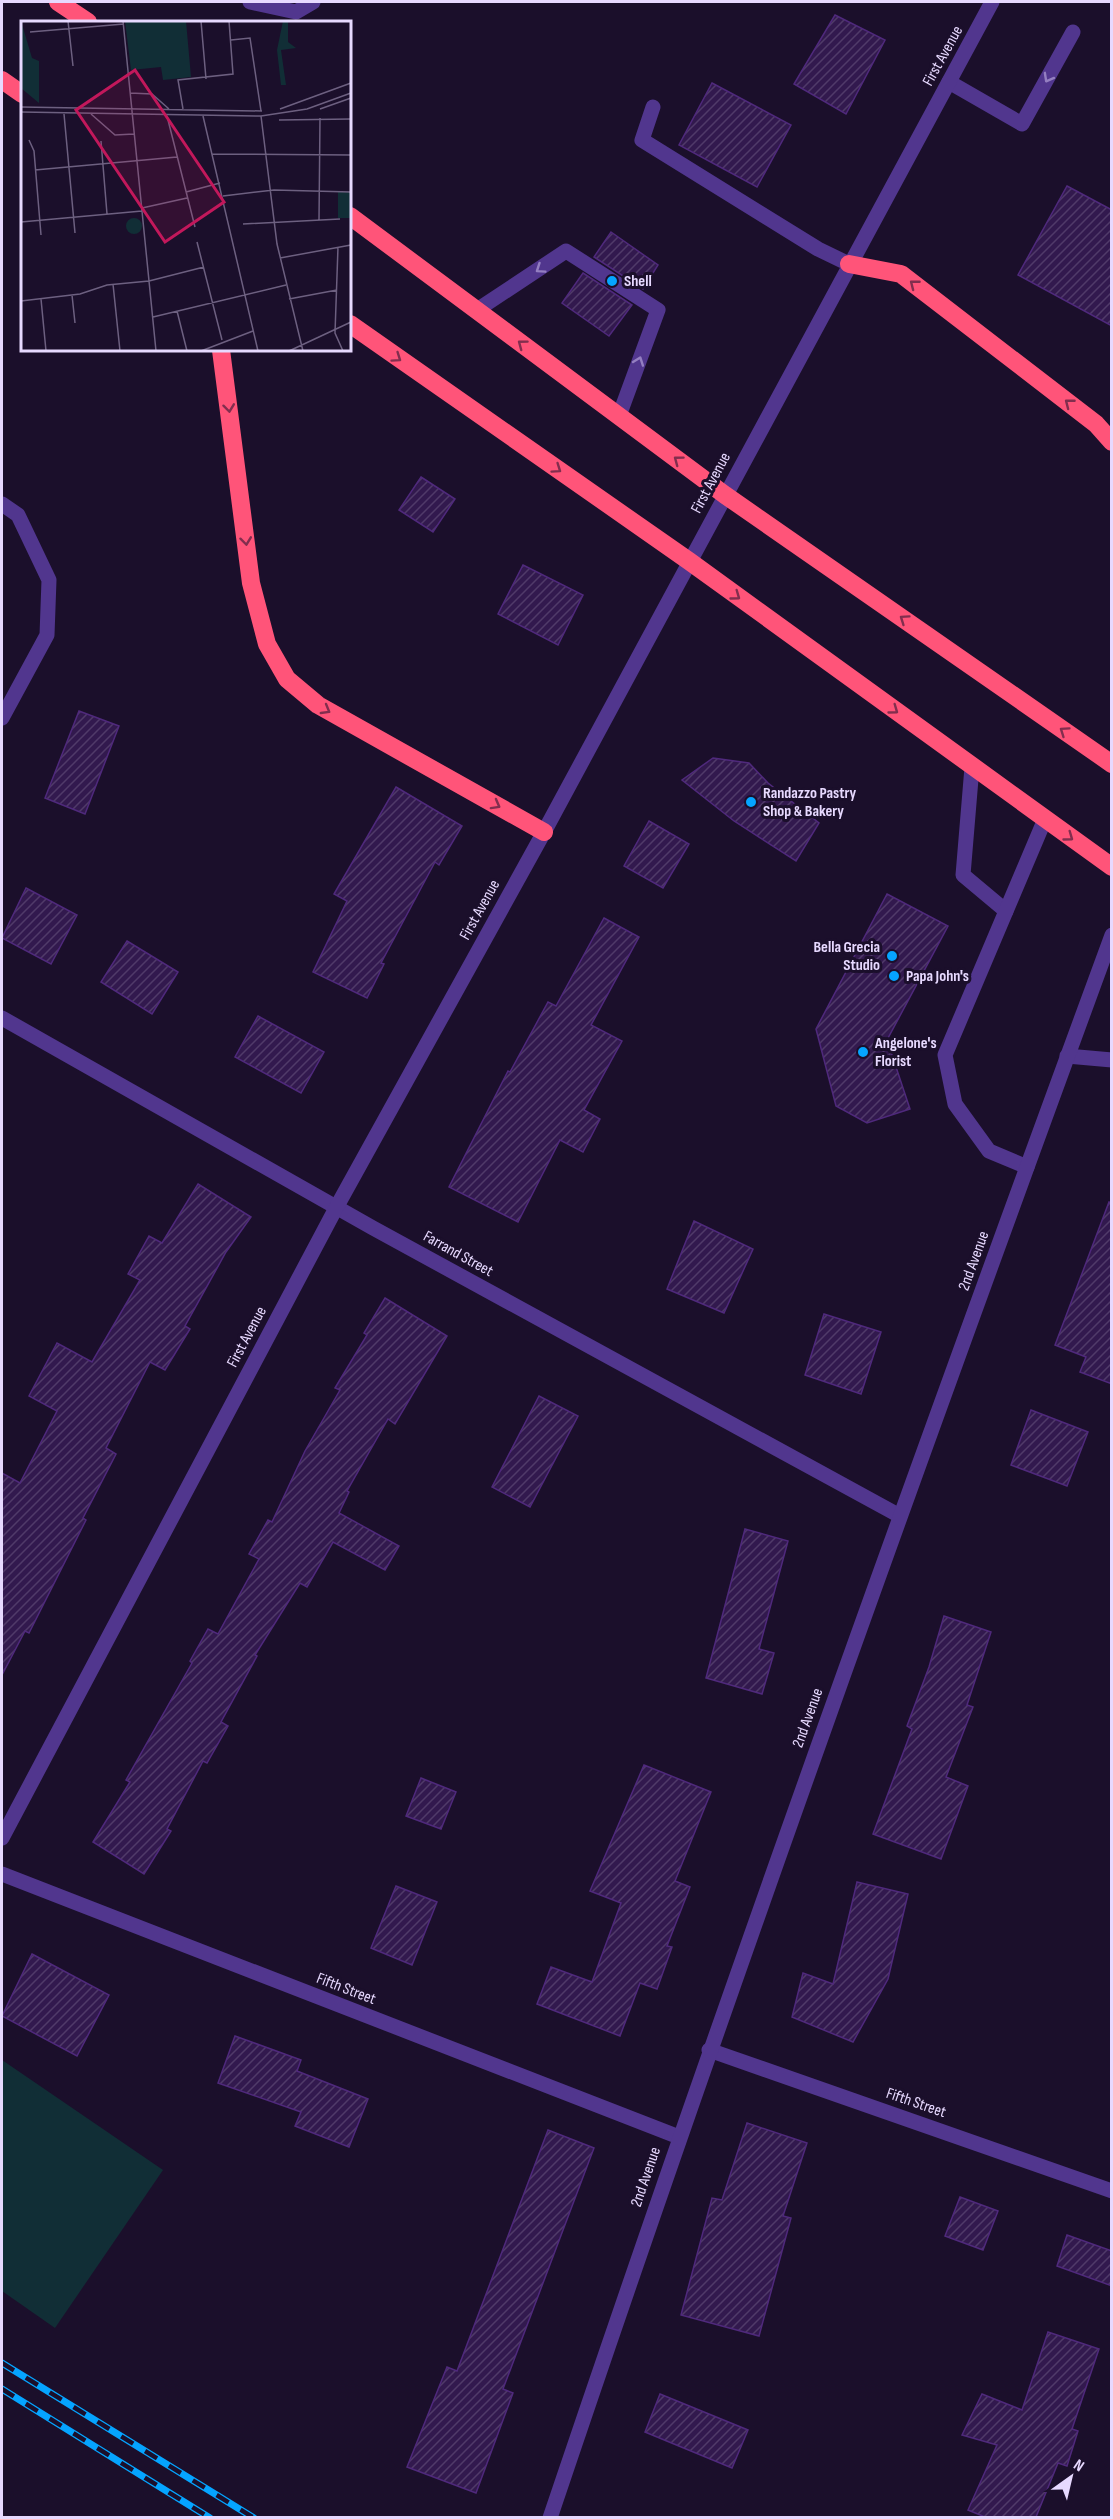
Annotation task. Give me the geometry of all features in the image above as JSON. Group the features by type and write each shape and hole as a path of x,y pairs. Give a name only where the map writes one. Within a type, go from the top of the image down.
{"highway":[{"path":"58,2 86,21"},
{"path":"80,2 88,21"},
{"path":"2,80 21,93"},
{"path":"351,217 725,495 1112,764"},
{"path":"849,264 901,274 1096,424 1112,442"},
{"path":"351,325 689,561 1112,867"},
{"path":"221,351 251,583 267,644 287,679 318,705 544,832"}],"street":[{"path":"250,2 296,12 314,2"},
{"name":"First Avenue","path":"2,1838 336,1208 544,832 992,2"},
{"path":"949,82 1022,123 1073,32"},
{"path":"654,107 642,140 818,249 849,264"},
{"path":"477,310 566,251 658,310 619,416"},
{"path":"2,504 18,515 49,580 47,635 2,718"},
{"path":"972,767 963,875 1006,911"},
{"path":"1027,1167 989,1151 982,1142 955,1104 945,1054 1045,819"},
{"name":"2nd Avenue","path":"550,2517 679,2137 900,1516 1112,935"},
{"name":"Farrand Street","path":"2,1018 336,1208 900,1516"},
{"path":"1067,1056 1112,1060"},
{"name":"Fifth Street","path":"2,1874 679,2137"},
{"name":"Fifth Street","path":"710,2050 1112,2191"}],"shaded area":[{"path":"2,2060 163,2170 55,2328 2,2291"}],"building":[{"path":"835,15 885,40 846,114 794,84"},
{"path":"712,83 791,125 757,187 679,145"},
{"path":"1067,186 1112,210 1112,326 1018,275"},
{"path":"611,232 658,265 643,289 594,257"},
{"path":"583,273 632,305 609,336 562,303"},
{"path":"421,477 455,499 433,532 399,510"},
{"path":"523,565 583,595 558,645 498,614"},
{"path":"79,711 119,726 85,814 45,798"},
{"name":"Randazzo Pastry Shop & Bakery","path":"713,758 749,763 768,783 819,823 796,861 734,821 682,780"},
{"path":"396,787 462,826 439,865 435,862 381,963 384,964 367,998 313,972 347,901 334,894"},
{"path":"649,821 689,844 663,888 624,866"},
{"path":"26,888 77,915 51,964 2,938"},
{"path":"887,894 948,926 887,1040 910,1109 867,1123 836,1106 816,1029"},
{"path":"604,918 639,937 591,1025 622,1041 584,1110 600,1119 583,1152 560,1140 518,1222 449,1187 508,1071 510,1072 548,1002 556,1006"},
{"path":"127,941 178,972 152,1014 101,982"},
{"path":"258,1016 324,1052 301,1093 235,1057"},
{"path":"198,1184 251,1217 226,1252 185,1326 190,1329 165,1370 150,1362 106,1448 116,1454 83,1518 86,1520 29,1633 25,1631 2,1675 2,1473 20,1483 57,1411 29,1396 57,1343 92,1362 140,1280 128,1274 149,1236 162,1243"},
{"path":"1109,1202 1112,1203 1112,1384 1080,1372 1086,1357 1055,1345"},
{"path":"694,1221 753,1249 724,1313 667,1289"},
{"path":"385,1298 447,1336 395,1424 388,1419 347,1491 349,1492 339,1513 399,1546 385,1570 333,1542 307,1587 300,1583 255,1655 257,1656 221,1722 228,1726 207,1763 203,1761 167,1829 171,1831 144,1874 93,1842 130,1782 126,1780 192,1663 190,1661 208,1629 218,1634 259,1559 249,1554 268,1520 272,1522 305,1451 340,1390 335,1388 367,1335 364,1333"},
{"path":"824,1314 881,1332 861,1394 805,1375"},
{"path":"539,1396 578,1416 530,1507 492,1487"},
{"path":"1031,1410 1088,1432 1067,1486 1011,1465"},
{"path":"745,1529 788,1541 759,1649 774,1653 762,1694 706,1678"},
{"path":"944,1616 991,1632 967,1705 973,1707 946,1777 968,1786 941,1859 873,1834 912,1729 907,1726 929,1667"},
{"path":"644,1765 711,1792 675,1881 690,1887 667,1946 672,1947 657,1989 640,1983 620,2036 537,2004 551,1967 592,1982 621,1903 590,1891"},
{"path":"421,1778 456,1792 441,1829 406,1816"},
{"path":"857,1882 908,1894 888,1979 853,2042 792,2017 803,1973 833,1984"},
{"path":"396,1886 437,1902 412,1965 371,1948"},
{"path":"32,1954 109,1995 77,2056 2,2016"},
{"path":"235,2036 301,2060 297,2071 368,2099 349,2147 295,2126 301,2112 218,2083"},
{"path":"747,2123 807,2143 783,2216 791,2218 759,2336 681,2315 712,2198 722,2200"},
{"path":"548,2130 594,2148 503,2389 513,2393 476,2493 407,2467 447,2367 457,2371"},
{"path":"960,2197 998,2211 983,2250 945,2236"},
{"path":"1067,2235 1112,2251 1112,2286 1057,2266"},
{"path":"1048,2332 1099,2349 1072,2429 1078,2431 1067,2466 1058,2463 1036,2517 985,2517 968,2510 997,2445 962,2435 982,2394 1022,2410"},
{"path":"660,2394 748,2430 732,2468 645,2432"}],"railway":[{"path":"2,2363 254,2518"},
{"path":"2,2389 210,2518"}],"place":[{"name":"Shell","path":"612,281"},
{"name":"Randazzo Pastry Shop & Bakery","path":"751,802"},
{"name":"Bella Grecia Studio","path":"892,956"},
{"name":"Papa John's","path":"894,976"},
{"name":"Angelone's Florist","path":"863,1052"}]}
